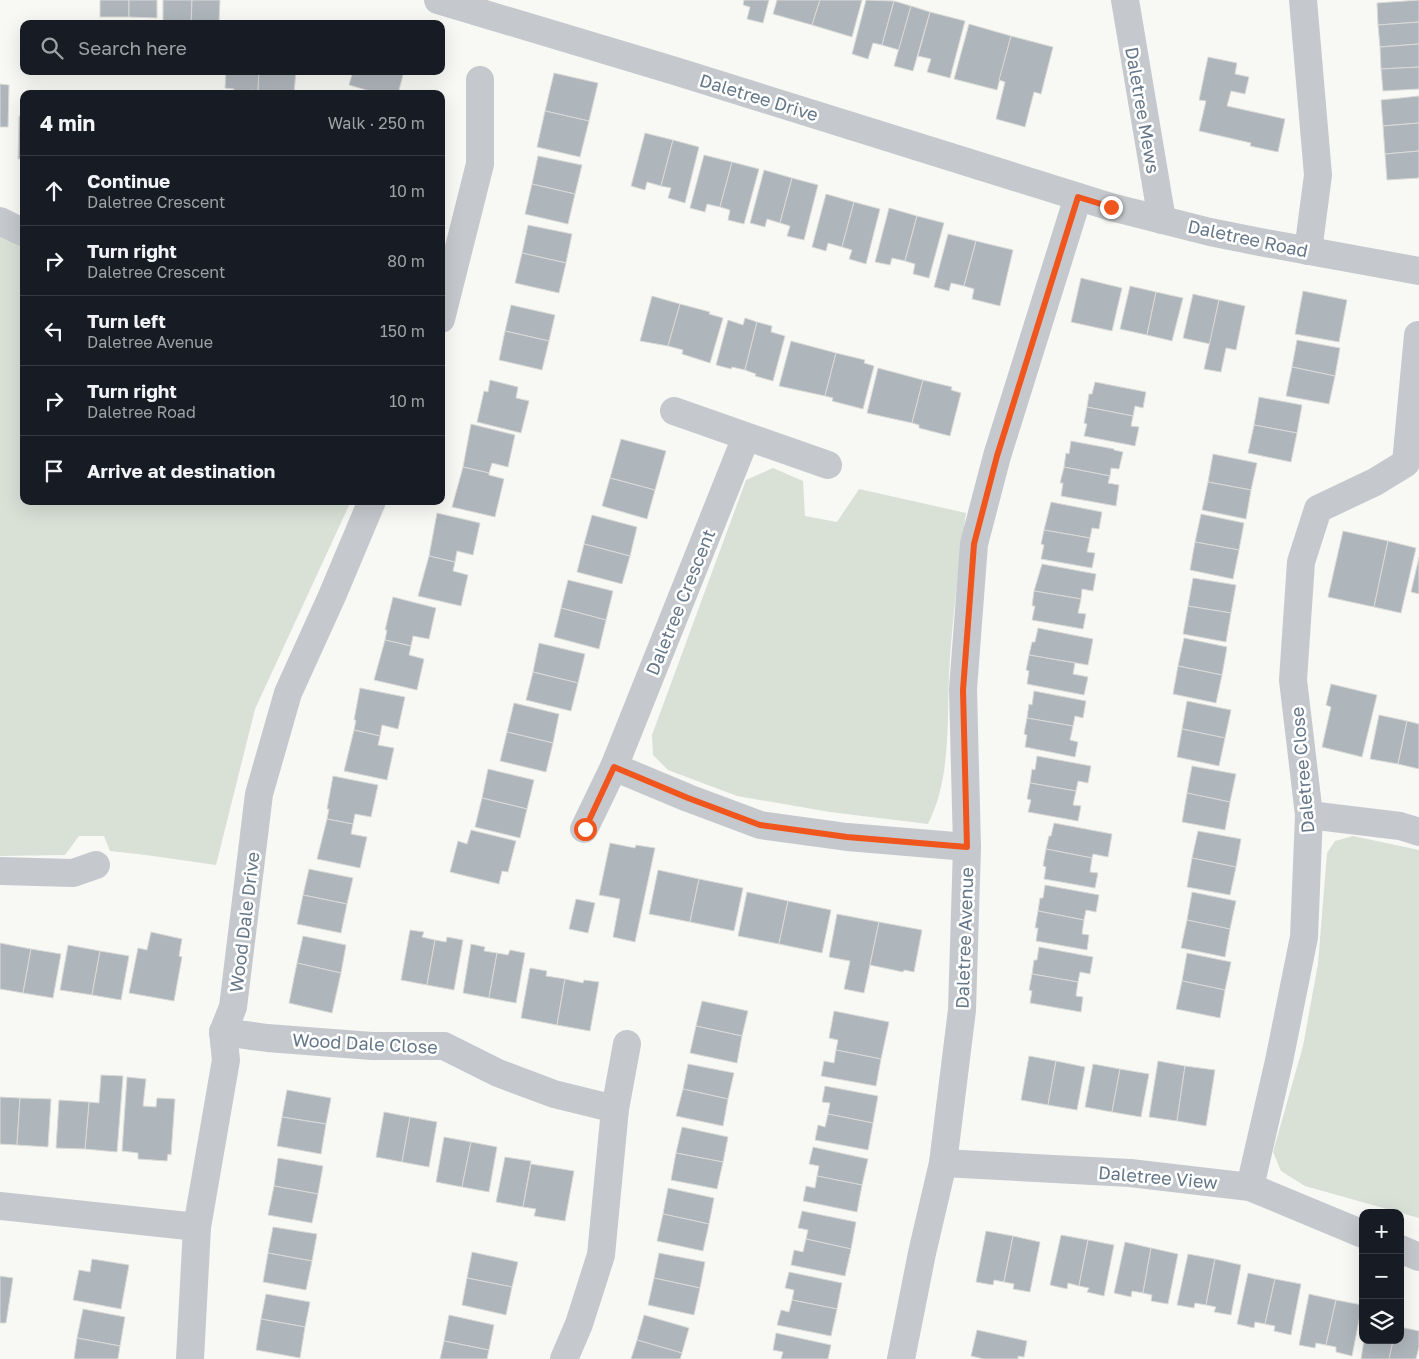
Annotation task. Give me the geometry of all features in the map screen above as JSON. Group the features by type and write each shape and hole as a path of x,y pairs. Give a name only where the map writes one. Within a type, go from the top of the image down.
{"street":[{"name":"Daletree Drive","path":"438,0 675,71 1078,197"},
{"name":"Daletree Mews","path":"1125,0 1162,220"},
{"path":"1303,0 1318,175 1308,251"},
{"path":"445,303 480,164 480,80"},
{"name":"Daletree Road","path":"1078,197 1210,232 1419,271"},
{"name":"Daletree Avenue","path":"901,1359 922,1253 943,1163 962,1010 967,847 963,690 974,544 997,456 1078,197"},
{"path":"0,222 20,231"},
{"name":"Daletree Close","path":"1250,1186 1279,1061 1304,937 1309,815 1293,680 1301,562 1318,509 1412,466 1418,335"},
{"path":"674,411 828,465"},
{"name":"Daletree Crescent","path":"584,829 614,767 746,437"},
{"name":"Wood Dale Drive","path":"222,1032 234,1007 259,794 288,693 370,505"},
{"path":"614,767 760,825 847,837 967,847"},
{"path":"1309,815 1400,826 1419,832"},
{"path":"0,871 73,873 96,865"},
{"path":"190,1359 197,1227 226,1060 222,1032"},
{"name":"Wood Dale Close","path":"222,1032 267,1038 372,1046 444,1046 498,1073 554,1094 615,1109"},
{"path":"564,1359 579,1324 601,1255 615,1109 627,1044"},
{"name":"Daletree View","path":"943,1163 1130,1173 1250,1186 1359,1232"},
{"path":"0,1206 197,1227"},
{"path":"1404,1251 1419,1257"}],"shaded area":[{"path":"0,236 20,247 20,505 349,505 255,709 216,865 110,851 104,836 79,836 65,855 0,856"},
{"path":"773,468 803,481 805,516 837,522 859,489 966,513 952,634 948,731 944,770 941,788 928,824 830,812 737,796 668,770 653,755 652,735 746,480"},
{"path":"1353,836 1419,850 1419,1218 1404,1214 1404,1209 1387,1209 1305,1186 1281,1171 1273,1152 1303,1046 1318,964 1327,853 1335,841"}],"building":[{"path":"100,0 129,0 129,17 100,17"},
{"path":"129,0 157,0 157,18 129,17"},
{"path":"163,0 192,0 191,20 163,20"},
{"path":"192,0 220,0 219,20 191,20"},
{"path":"744,0 769,0 763,23 747,19 750,7 743,5"},
{"path":"777,0 820,0 812,25 773,14"},
{"path":"820,0 862,0 852,37 812,25"},
{"path":"866,0 894,1 882,45 873,43 868,59 852,54"},
{"path":"1419,0 1419,22 1378,25 1377,3"},
{"path":"894,1 911,6 899,50 882,45"},
{"path":"911,6 930,12 913,71 894,66"},
{"path":"930,12 965,21 950,78 927,72 931,59 918,56"},
{"path":"1419,22 1419,44 1380,47 1378,25"},
{"path":"969,24 1011,36 997,90 954,79"},
{"path":"1011,36 1053,47 1041,94 1034,92 1025,127 996,119 1005,82 999,80"},
{"path":"1419,44 1419,67 1381,69 1380,47"},
{"path":"1208,57 1237,63 1235,74 1249,77 1245,94 1231,91 1227,106 1285,119 1278,152 1250,146 1251,143 1199,131 1206,101 1199,100"},
{"path":"1419,67 1419,89 1383,91 1381,69"},
{"path":"554,73 598,83 589,121 545,111"},
{"path":"226,75 259,75 258,90 225,88"},
{"path":"259,75 296,75 294,90 258,90"},
{"path":"352,75 403,75 399,90 366,90 349,85"},
{"path":"0,84 9,85 8,127 0,127"},
{"path":"1419,96 1419,123 1383,126 1381,100"},
{"path":"545,111 589,121 580,157 537,147"},
{"path":"19,116 20,116 20,159 18,159"},
{"path":"1419,123 1419,151 1385,154 1383,126"},
{"path":"645,133 673,140 661,186 647,182 645,190 631,186"},
{"path":"673,140 699,147 685,203 668,198 671,188 661,186"},
{"path":"1419,151 1419,178 1387,180 1385,154"},
{"path":"704,155 732,162 720,207 707,204 705,212 690,208"},
{"path":"538,156 582,165 575,194 532,184"},
{"path":"732,162 759,169 744,224 728,220 730,210 720,207"},
{"path":"764,170 792,178 780,223 767,219 765,227 750,223"},
{"path":"792,178 818,185 804,240 787,236 790,226 780,223"},
{"path":"532,184 575,194 568,224 525,214"},
{"path":"826,194 854,202 842,247 828,243 826,251 812,247"},
{"path":"854,202 880,209 866,264 849,259 852,250 842,247"},
{"path":"889,208 917,216 905,261 892,258 890,265 875,262"},
{"path":"917,216 944,223 929,278 913,274 915,264 905,261"},
{"path":"528,225 572,234 566,263 522,253"},
{"path":"948,234 976,241 964,286 951,283 949,291 934,287"},
{"path":"976,241 1013,250 1000,306 972,299 974,289 964,286"},
{"path":"522,253 566,263 559,293 515,283"},
{"path":"1081,278 1122,288 1112,331 1071,322"},
{"path":"1130,286 1156,292 1147,335 1120,329"},
{"path":"1303,291 1347,300 1339,342 1295,334"},
{"path":"1156,292 1183,298 1172,341 1147,335"},
{"path":"1193,294 1219,300 1210,344 1183,338"},
{"path":"652,296 680,304 668,346 640,341"},
{"path":"1219,300 1245,306 1236,350 1226,348 1221,372 1204,369"},
{"path":"680,304 710,312 709,314 723,318 710,363 682,354 683,350 668,346"},
{"path":"511,305 555,315 549,341 505,331"},
{"path":"745,318 757,322 745,370 716,365 728,320 743,325"},
{"path":"757,322 772,326 771,332 785,336 773,381 755,376 756,374 745,370"},
{"path":"505,331 549,341 542,370 499,360"},
{"path":"1297,340 1340,348 1335,376 1292,367"},
{"path":"791,341 836,353 825,396 779,386"},
{"path":"836,353 865,360 864,363 874,366 863,409 832,401 833,398 825,396"},
{"path":"1292,367 1335,376 1329,404 1286,396"},
{"path":"878,368 923,380 912,423 867,413"},
{"path":"490,380 518,387 516,398 529,401 521,433 477,422 484,391 488,392"},
{"path":"923,380 952,387 951,390 961,393 950,436 919,428 919,425 912,423"},
{"path":"1095,382 1146,392 1143,408 1135,406 1133,416 1087,407 1089,394 1092,394"},
{"path":"1259,397 1302,405 1297,433 1254,425"},
{"path":"1087,407 1133,416 1131,426 1139,427 1135,446 1084,436 1087,424 1084,423"},
{"path":"471,424 515,435 508,467 492,463 489,473 463,467"},
{"path":"1254,425 1297,433 1291,462 1248,453"},
{"path":"621,439 666,451 655,490 610,478"},
{"path":"1071,441 1123,452 1119,469 1111,468 1110,476 1064,467 1066,453 1069,454"},
{"path":"1213,454 1257,463 1251,490 1208,482"},
{"path":"463,467 489,473 489,475 504,479 495,517 452,507"},
{"path":"1064,467 1110,476 1108,483 1119,485 1116,506 1061,496 1063,483 1060,483"},
{"path":"610,478 655,490 647,519 602,506"},
{"path":"1208,482 1251,490 1246,519 1202,510"},
{"path":"1051,502 1102,512 1099,529 1092,528 1090,538 1044,530"},
{"path":"437,513 480,523 473,555 457,551 455,562 429,556"},
{"path":"1201,514 1244,523 1239,550 1195,542"},
{"path":"592,515 637,527 630,556 584,544"},
{"path":"1044,530 1090,538 1087,552 1095,553 1092,568 1041,559 1044,545 1041,544"},
{"path":"1343,531 1388,541 1374,607 1328,597"},
{"path":"1388,541 1416,548 1401,613 1374,607"},
{"path":"1195,542 1239,550 1233,579 1190,570"},
{"path":"584,544 630,556 622,584 577,572"},
{"path":"429,556 455,562 453,571 468,575 461,606 418,596"},
{"path":"1419,557 1419,594 1411,592"},
{"path":"1042,564 1096,574 1093,591 1082,589 1081,599 1034,591"},
{"path":"1193,578 1236,585 1231,613 1188,606"},
{"path":"568,580 613,591 606,620 561,608"},
{"path":"1034,591 1081,599 1078,613 1086,614 1083,629 1032,620 1035,606 1032,606"},
{"path":"393,597 436,608 429,639 413,636 411,646 385,640 387,630 385,630"},
{"path":"1188,606 1231,613 1226,642 1183,634"},
{"path":"561,608 606,620 599,649 554,637"},
{"path":"1038,628 1093,639 1088,665 1029,655 1032,642 1035,642"},
{"path":"1184,638 1227,647 1222,675 1178,666"},
{"path":"385,640 411,646 409,655 424,659 417,690 374,680"},
{"path":"539,643 585,654 578,683 533,672"},
{"path":"1029,655 1075,663 1073,674 1088,677 1084,695 1027,684 1029,671 1026,670"},
{"path":"1178,666 1222,675 1216,703 1173,694"},
{"path":"533,672 578,683 571,711 526,700"},
{"path":"1331,684 1377,695 1362,757 1322,747 1331,707 1326,705"},
{"path":"360,688 405,697 398,729 382,725 380,736 354,730"},
{"path":"1034,691 1086,701 1083,718 1075,716 1073,726 1027,718 1029,704 1032,705"},
{"path":"1187,701 1231,710 1225,738 1182,729"},
{"path":"514,703 559,714 553,743 507,732"},
{"path":"1379,715 1407,721 1398,764 1370,759"},
{"path":"1027,718 1073,726 1070,740 1078,742 1075,757 1025,747 1027,735 1024,734"},
{"path":"1407,721 1419,724 1419,769 1398,764"},
{"path":"1182,729 1225,738 1219,766 1177,757"},
{"path":"354,730 380,736 378,745 394,748 387,780 344,771"},
{"path":"507,732 553,743 546,772 500,761"},
{"path":"1037,756 1091,766 1088,783 1078,781 1076,791 1030,783 1032,769 1035,770"},
{"path":"1192,766 1236,774 1230,802 1187,793"},
{"path":"488,769 534,780 527,809 482,798"},
{"path":"333,776 378,785 371,817 355,814 353,824 327,819"},
{"path":"1030,783 1076,791 1073,805 1081,806 1078,821 1028,812 1031,800 1027,799"},
{"path":"1187,793 1230,802 1225,830 1182,822"},
{"path":"482,798 527,809 520,838 475,827"},
{"path":"327,819 353,824 351,834 367,837 360,868 317,859"},
{"path":"1054,823 1112,834 1108,857 1093,854 1092,858 1046,849"},
{"path":"471,830 516,841 508,872 502,871 499,884 450,872 458,841 467,844"},
{"path":"1198,831 1241,839 1236,867 1192,858"},
{"path":"610,843 635,848 636,845 655,848 635,942 613,937 620,899 599,895"},
{"path":"1046,849 1092,858 1090,872 1098,873 1095,888 1044,879 1046,867 1043,866"},
{"path":"1192,858 1236,867 1230,895 1187,887"},
{"path":"309,869 353,878 347,904 303,895"},
{"path":"658,870 699,879 690,922 649,914"},
{"path":"699,879 743,888 734,931 690,922"},
{"path":"1045,885 1099,895 1096,912 1086,910 1084,920 1038,911"},
{"path":"747,892 788,901 779,944 738,936"},
{"path":"1192,892 1236,901 1230,929 1187,920"},
{"path":"303,895 347,904 341,933 297,924"},
{"path":"576,899 595,903 588,933 569,929"},
{"path":"788,901 831,910 822,953 779,944"},
{"path":"1038,911 1084,920 1082,934 1089,935 1087,950 1036,941 1038,928 1035,928"},
{"path":"837,914 879,922 864,993 844,989 850,961 829,957"},
{"path":"1187,920 1230,929 1225,957 1181,948"},
{"path":"879,922 922,930 914,972 904,970 903,972 870,965"},
{"path":"410,930 424,932 422,937 435,940 427,985 401,980"},
{"path":"151,932 182,939 179,956 182,957 174,1001 129,993 138,948 147,950"},
{"path":"303,936 346,945 341,973 297,963"},
{"path":"447,937 463,940 454,990 427,985 435,940 446,942"},
{"path":"0,943 31,949 23,993 0,989"},
{"path":"471,944 485,947 484,951 497,953 489,998 463,993"},
{"path":"68,945 100,951 92,995 60,990"},
{"path":"1039,947 1093,957 1090,974 1080,972 1078,982 1032,974 1034,960 1037,960"},
{"path":"31,949 61,954 53,998 23,993"},
{"path":"510,950 525,953 516,1003 489,998 497,953 508,955"},
{"path":"100,951 129,956 121,1000 92,995"},
{"path":"1187,953 1231,962 1225,990 1182,981"},
{"path":"297,963 341,973 332,1013 289,1003"},
{"path":"530,968 547,971 546,976 565,979 557,1025 521,1018"},
{"path":"1032,974 1078,982 1076,996 1083,997 1081,1012 1030,1003 1032,991 1029,990"},
{"path":"565,979 583,983 584,980 599,982 590,1031 557,1025"},
{"path":"1182,981 1225,990 1220,1018 1176,1009"},
{"path":"702,1001 748,1011 742,1036 696,1026"},
{"path":"834,1011 889,1022 881,1059 836,1050 838,1040 829,1038"},
{"path":"696,1026 742,1036 737,1063 690,1053"},
{"path":"836,1050 881,1059 876,1086 821,1076 824,1061 834,1063"},
{"path":"1029,1056 1056,1061 1048,1105 1021,1100"},
{"path":"1056,1061 1085,1067 1077,1110 1048,1105"},
{"path":"1158,1061 1185,1066 1177,1121 1149,1117"},
{"path":"688,1064 734,1073 728,1099 683,1089"},
{"path":"1093,1064 1120,1069 1112,1112 1085,1107"},
{"path":"1185,1066 1215,1070 1206,1126 1177,1121"},
{"path":"1120,1069 1149,1074 1141,1117 1112,1112"},
{"path":"101,1075 123,1076 117,1152 85,1149 89,1102 99,1103"},
{"path":"127,1077 146,1079 143,1106 156,1107 157,1098 175,1099 171,1155 168,1154 167,1161 138,1159 138,1153 122,1151"},
{"path":"825,1086 878,1096 873,1123 828,1114 830,1103 822,1102"},
{"path":"683,1089 728,1099 723,1126 676,1116"},
{"path":"287,1090 331,1098 326,1124 282,1117"},
{"path":"0,1097 20,1098 17,1145 0,1144"},
{"path":"20,1098 51,1099 48,1147 17,1145"},
{"path":"59,1100 89,1102 85,1149 56,1148"},
{"path":"384,1112 410,1117 402,1162 376,1157"},
{"path":"828,1114 873,1123 868,1150 815,1140 818,1125 825,1127"},
{"path":"282,1117 326,1124 321,1154 277,1146"},
{"path":"410,1117 437,1122 429,1167 402,1162"},
{"path":"682,1127 728,1137 723,1162 676,1153"},
{"path":"444,1137 471,1142 462,1187 436,1182"},
{"path":"471,1142 497,1147 489,1192 462,1187"},
{"path":"813,1147 868,1159 862,1185 817,1176 819,1166 809,1164"},
{"path":"676,1153 723,1162 717,1189 671,1180"},
{"path":"505,1157 531,1161 523,1207 496,1202"},
{"path":"278,1158 323,1166 318,1194 274,1186"},
{"path":"531,1164 574,1171 565,1221 534,1216 536,1209 523,1207"},
{"path":"817,1176 862,1185 857,1212 803,1201 806,1186 815,1188"},
{"path":"274,1186 318,1194 312,1223 268,1215"},
{"path":"668,1188 714,1198 709,1224 663,1214"},
{"path":"802,1211 856,1222 851,1249 806,1239 808,1230 798,1228"},
{"path":"663,1214 709,1224 703,1251 657,1241"},
{"path":"273,1227 317,1234 312,1261 268,1253"},
{"path":"986,1231 1013,1236 1004,1282 994,1280 993,1285 976,1282"},
{"path":"1061,1235 1088,1240 1079,1286 1068,1283 1067,1289 1050,1285"},
{"path":"1013,1236 1040,1242 1030,1292 1013,1289 1014,1284 1004,1282"},
{"path":"806,1239 851,1249 845,1276 791,1265 794,1250 803,1252"},
{"path":"1088,1240 1114,1245 1104,1296 1087,1292 1089,1288 1079,1286"},
{"path":"1125,1242 1151,1248 1143,1293 1132,1291 1131,1297 1114,1293"},
{"path":"1151,1248 1178,1254 1168,1304 1151,1301 1152,1295 1143,1293"},
{"path":"472,1252 518,1262 512,1287 467,1278"},
{"path":"268,1253 312,1261 306,1290 263,1282"},
{"path":"659,1253 705,1262 700,1288 654,1278"},
{"path":"1188,1254 1215,1259 1206,1305 1195,1303 1194,1308 1177,1305"},
{"path":"92,1259 129,1265 121,1309 73,1300 79,1270 90,1272"},
{"path":"1215,1259 1241,1265 1231,1315 1214,1312 1216,1307 1206,1305"},
{"path":"789,1272 842,1283 837,1309 792,1300 794,1290 785,1288"},
{"path":"1248,1273 1275,1279 1265,1324 1255,1322 1254,1328 1237,1324"},
{"path":"0,1276 13,1278 6,1323 0,1323"},
{"path":"467,1278 512,1287 506,1315 462,1305"},
{"path":"654,1278 700,1288 694,1315 648,1305"},
{"path":"1275,1279 1301,1284 1291,1335 1274,1331 1275,1326 1265,1324"},
{"path":"266,1294 310,1302 305,1327 261,1319"},
{"path":"1309,1294 1336,1300 1326,1345 1316,1343 1315,1348 1299,1345"},
{"path":"792,1300 837,1309 831,1336 777,1325 781,1310 789,1312"},
{"path":"1336,1300 1359,1304 1359,1320 1352,1356 1336,1352 1336,1347 1326,1345"},
{"path":"83,1309 125,1317 120,1346 77,1338"},
{"path":"449,1315 494,1325 489,1350 444,1341"},
{"path":"644,1315 689,1328 682,1353 637,1340"},
{"path":"261,1319 305,1327 300,1358 256,1350"},
{"path":"1404,1328 1419,1331 1419,1347 1416,1359 1389,1359 1392,1344 1404,1344"},
{"path":"977,1330 1027,1341 1024,1357 1018,1356 1018,1359 984,1359 971,1356"},
{"path":"776,1333 831,1345 828,1359 781,1359 783,1352 773,1350"},
{"path":"77,1338 120,1346 118,1359 74,1359"},
{"path":"637,1340 682,1353 680,1359 631,1359"},
{"path":"444,1341 489,1350 487,1359 440,1359"},
{"path":"1363,1344 1392,1344 1389,1359 1361,1359"}],"route":[{"path":"585,829 614,767 760,825 847,837 967,847 963,690 974,544 997,456 1078,197 1111,207"}]}
